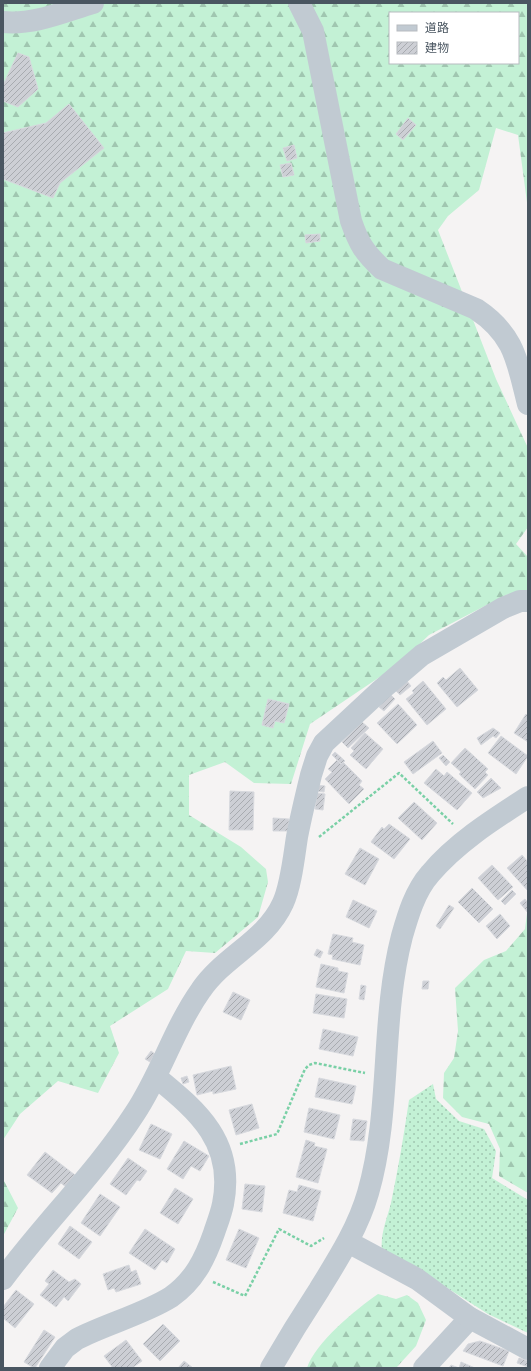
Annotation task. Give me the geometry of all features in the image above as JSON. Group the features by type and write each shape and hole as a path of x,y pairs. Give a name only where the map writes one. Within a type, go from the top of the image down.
{"street":[{"path":"3,22 16,23 39,20 93,3"},
{"path":"299,3 313,31 351,221 359,243 382,269 476,309 490,318 502,330 511,345 519,367 528,404"},
{"path":"3,1279 126,1126 156,1077 182,1021 200,990 211,976 233,955 259,936 272,922 284,902 311,775 317,756 324,743 381,690 422,655 503,608 528,601"},
{"path":"270,1368 350,1237 367,1195 375,1164 385,1077 391,996 398,952 409,910 429,874 469,838 528,797"},
{"path":"50,1368 66,1348 77,1339 170,1297 187,1284 202,1264 223,1205 226,1180 225,1161 205,1122 188,1103 156,1077"},
{"path":"350,1237 417,1279 470,1318 528,1349"},
{"path":"424,1368 470,1318"}],"path":[{"path":"297,836 317,839 399,773 469,838"},
{"path":"220,1149 277,1134 305,1069 310,1065 315,1063 385,1077"},
{"path":"194,1274 245,1296 279,1229 311,1246 337,1231 343,1230 350,1237"}],"green space":[{"path":"3,3 528,3 528,210 518,135 496,128 479,190 448,216 438,230 496,379 528,448 528,527 516,544 528,557 528,590 506,595 429,635 399,664 310,724 291,784 254,783 225,762 189,775 189,815 241,847 266,869 268,882 258,917 215,953 186,951 168,989 110,1026 119,1053 98,1093 58,1081 20,1114 3,1140"},
{"path":"528,905 528,1193 499,1176 500,1149 489,1124 462,1117 443,1098 444,1073 454,1058 458,1031 455,988 484,960 506,951 525,929"},
{"path":"433,1084 436,1099 459,1121 484,1129 496,1151 492,1178 528,1200 528,1333 488,1314 430,1277 382,1251 383,1233 394,1190 409,1100"},
{"path":"3,1179 18,1208 3,1236"},
{"path":"378,1294 396,1299 407,1295 418,1303 426,1320 416,1346 396,1368 307,1368 311,1358 318,1348 337,1327"}],"building":[{"path":"18,53 29,57 38,89 18,107 3,101 3,85"},
{"path":"69,104 104,148 60,183 53,198 3,179 3,133 46,123"},
{"path":"408,118 416,125 403,140 396,134"},
{"path":"294,145 297,158 287,161 283,148"},
{"path":"291,163 294,175 283,177 280,165"},
{"path":"320,234 320,241 306,243 305,235"},
{"path":"460,668 478,690 457,707 437,683 443,677 446,680"},
{"path":"406,680 411,686 400,695 395,690"},
{"path":"423,681 446,709 427,725 406,699 414,693 412,691"},
{"path":"390,694 395,699 384,711 379,707"},
{"path":"268,699 289,704 284,723 275,721 273,728 262,725"},
{"path":"398,704 417,725 397,744 377,723"},
{"path":"526,714 528,716 528,742 514,733"},
{"path":"362,722 369,728 348,748 342,742"},
{"path":"493,728 500,733 496,738 493,736 481,745 477,738"},
{"path":"365,733 383,749 366,769 350,755 354,751 351,748"},
{"path":"501,736 528,756 516,774 488,753"},
{"path":"433,741 442,753 413,774 404,762"},
{"path":"465,748 488,769 485,772 488,775 475,789 459,774 461,772 451,763"},
{"path":"335,752 345,761 341,764 332,755"},
{"path":"443,755 450,762 446,766 439,758"},
{"path":"337,760 341,764 343,762 362,781 359,785 364,789 349,804 325,779 332,772 328,769"},
{"path":"436,769 444,776 447,772 472,793 457,810 424,783"},
{"path":"491,778 501,788 483,798 477,792"},
{"path":"317,785 325,786 324,792 316,791"},
{"path":"230,791 254,792 253,830 229,830"},
{"path":"317,793 325,794 323,810 315,809"},
{"path":"414,802 437,823 422,840 398,818"},
{"path":"273,818 289,819 289,831 273,831"},
{"path":"389,824 410,839 394,859 371,842 382,827 384,829"},
{"path":"360,848 379,859 365,885 345,874"},
{"path":"522,855 528,862 528,891 507,868"},
{"path":"492,865 513,887 498,900 478,878"},
{"path":"472,888 493,909 479,923 458,902"},
{"path":"512,890 516,894 505,905 501,901"},
{"path":"525,899 528,903 528,913 520,903"},
{"path":"353,900 377,911 369,928 346,917"},
{"path":"449,905 454,908 440,929 436,926"},
{"path":"500,914 510,926 497,939 486,926"},
{"path":"333,934 353,938 352,942 364,945 360,965 332,959 333,955 328,954"},
{"path":"317,949 323,952 320,958 314,955"},
{"path":"321,964 338,968 338,971 348,973 344,993 316,987"},
{"path":"423,981 429,981 428,989 422,989"},
{"path":"361,985 366,986 364,1000 359,999"},
{"path":"233,992 250,1000 241,1020 223,1012"},
{"path":"316,994 347,999 344,1018 313,1013"},
{"path":"323,1029 358,1037 353,1056 319,1049"},
{"path":"151,1051 155,1054 150,1062 145,1059"},
{"path":"231,1066 236,1089 213,1094 213,1091 197,1095 193,1075"},
{"path":"187,1076 189,1082 183,1084 181,1078"},
{"path":"319,1078 356,1086 352,1104 315,1097"},
{"path":"252,1104 259,1128 236,1135 229,1110"},
{"path":"309,1108 340,1115 334,1139 304,1132"},
{"path":"353,1119 367,1121 364,1141 350,1140"},
{"path":"151,1124 172,1134 160,1159 139,1150"},
{"path":"306,1140 315,1143 314,1146 327,1149 318,1183 296,1177"},
{"path":"184,1141 209,1156 200,1171 191,1166 183,1179 167,1169"},
{"path":"45,1152 75,1175 66,1187 61,1183 52,1193 27,1175"},
{"path":"128,1158 147,1171 140,1181 137,1180 126,1195 110,1184"},
{"path":"245,1184 265,1186 262,1212 242,1209"},
{"path":"299,1185 321,1191 313,1221 283,1213 289,1190 297,1192"},
{"path":"175,1188 193,1199 178,1224 160,1213"},
{"path":"100,1194 120,1207 100,1236 81,1223"},
{"path":"70,1226 92,1242 79,1259 58,1244"},
{"path":"145,1229 175,1249 167,1263 162,1260 155,1270 129,1253"},
{"path":"239,1229 259,1238 246,1268 226,1260"},
{"path":"129,1265 131,1272 136,1270 141,1284 116,1292 114,1288 108,1290 103,1274"},
{"path":"53,1270 69,1282 75,1279 81,1284 68,1301 64,1297 56,1307 40,1295 49,1284 45,1281"},
{"path":"16,1290 34,1304 15,1328 3,1318 3,1307"},
{"path":"163,1324 180,1341 160,1361 143,1344"},
{"path":"44,1330 55,1337 34,1368 24,1362"},
{"path":"126,1340 142,1361 132,1368 113,1368 104,1356"},
{"path":"480,1341 509,1351 503,1366 463,1351 468,1344"},
{"path":"519,1358 528,1361 528,1367 517,1363"},
{"path":"184,1361 193,1368 178,1368"},
{"path":"461,1362 475,1368 459,1368"},
{"path":"451,1365 459,1368 449,1368"}]}
